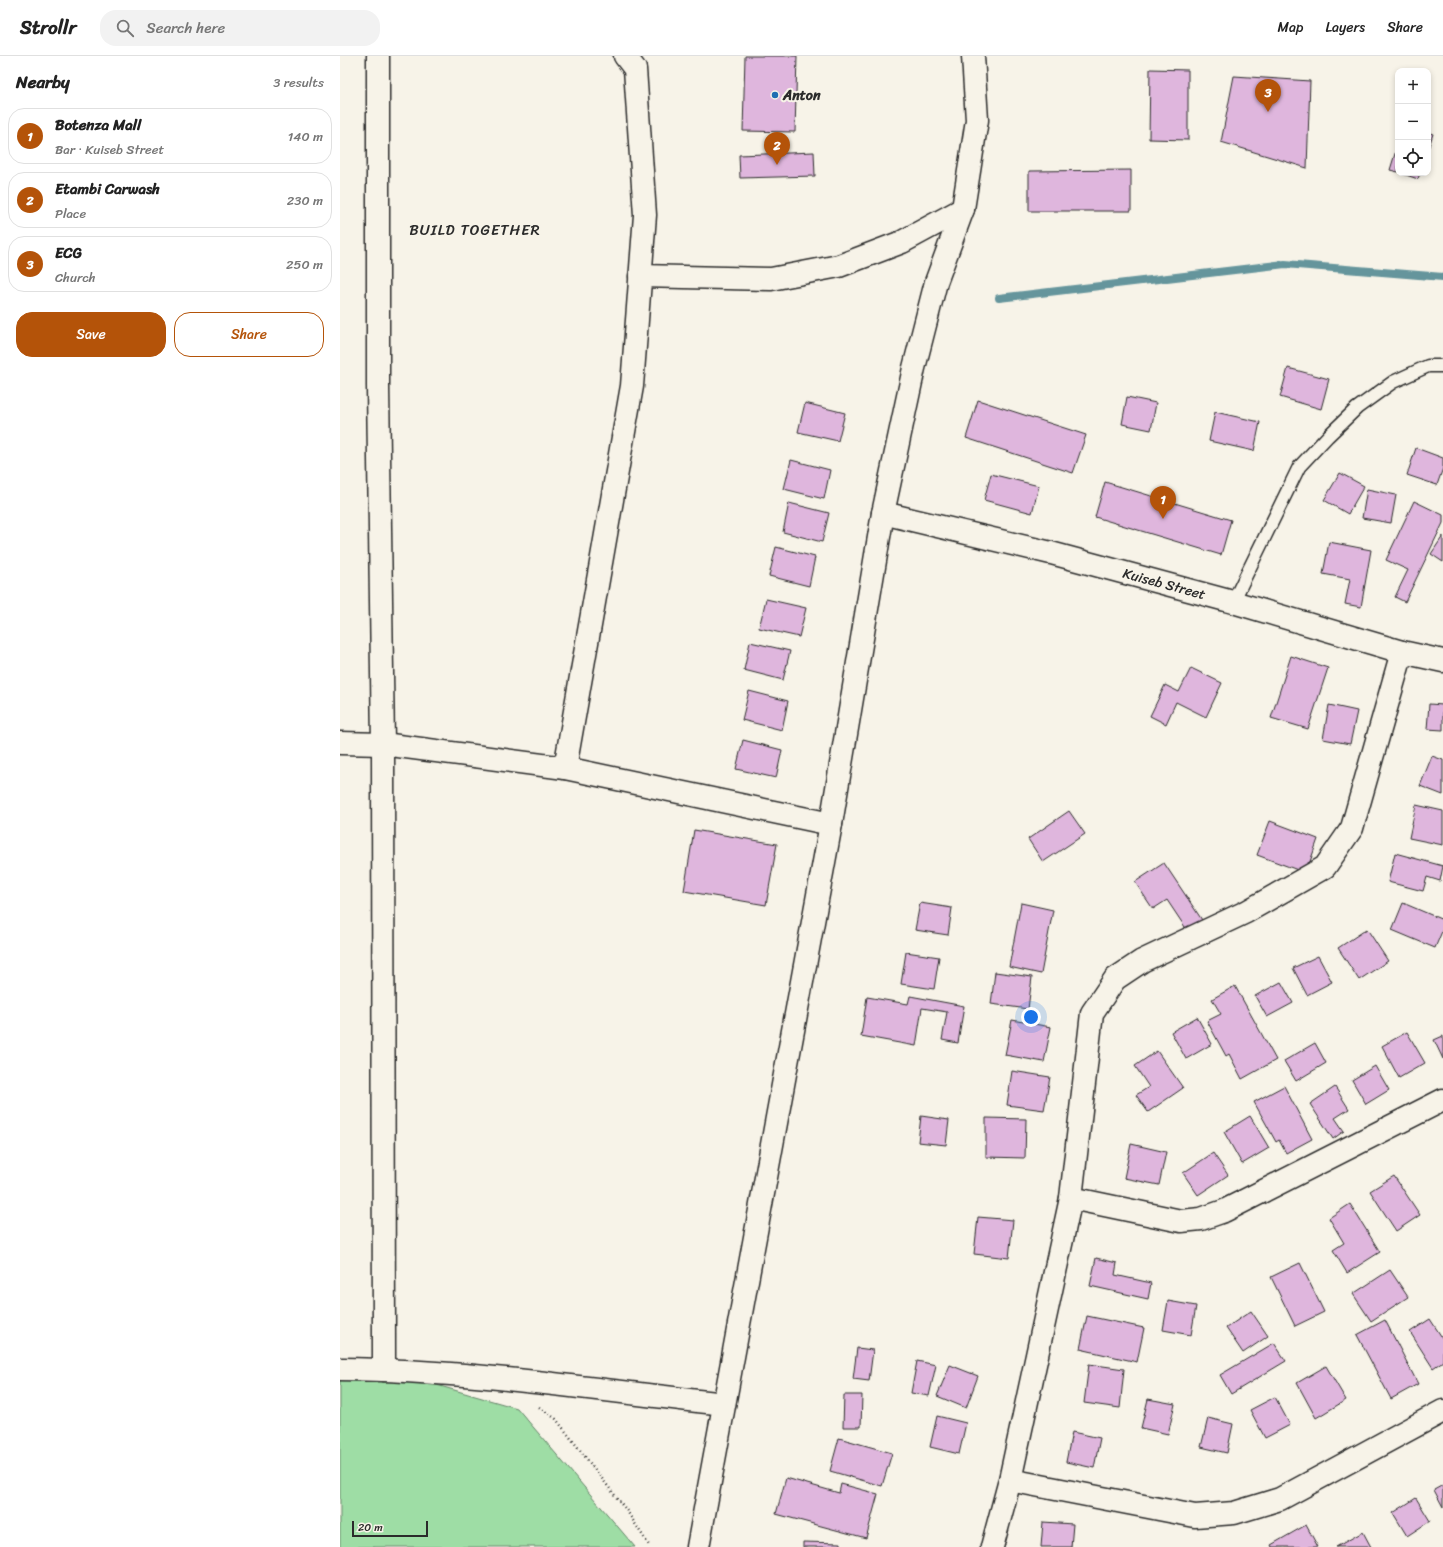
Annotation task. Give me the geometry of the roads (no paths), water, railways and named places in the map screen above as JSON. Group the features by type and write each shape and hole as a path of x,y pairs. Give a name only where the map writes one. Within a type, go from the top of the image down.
{"street":[{"path":"378,56 378,386 383,744 384,1370"},
{"path":"565,768 632,386 645,215 635,69 625,56"},
{"path":"698,1547 831,824 883,513 914,368 936,282 963,209 977,120 973,56"},
{"path":"640,276 771,279 839,266 902,242 963,209"},
{"name":"Kuiseb Street","path":"883,513 1051,553 1233,602 1402,652 1443,661"},
{"path":"992,1547 1010,1480 1071,1198 1092,1013 1115,979 1142,961 1246,912 1325,867 1352,828 1402,652"},
{"path":"340,743 383,744 565,768 831,824"},
{"path":"1071,1198 1180,1221 1201,1219 1231,1208 1443,1100"},
{"path":"340,1370 384,1370 499,1379 724,1404"},
{"path":"1010,1480 1195,1516 1234,1513 1280,1499 1443,1411"}],"lane":[{"path":"1233,602 1299,467 1357,408 1393,382 1428,366 1443,366"}],"waterway":[{"path":"999,298 1285,264 1443,277"}],"place":[{"name":"Anton","path":"775,95"},
{"name":"ECG","path":"1268,112"},
{"name":"Etambi Carwash","path":"777,165"},
{"name":"Botenza Mall","path":"1163,519"}],"district":[{"name":"BUILD TOGETHER","path":"475,230"}]}
